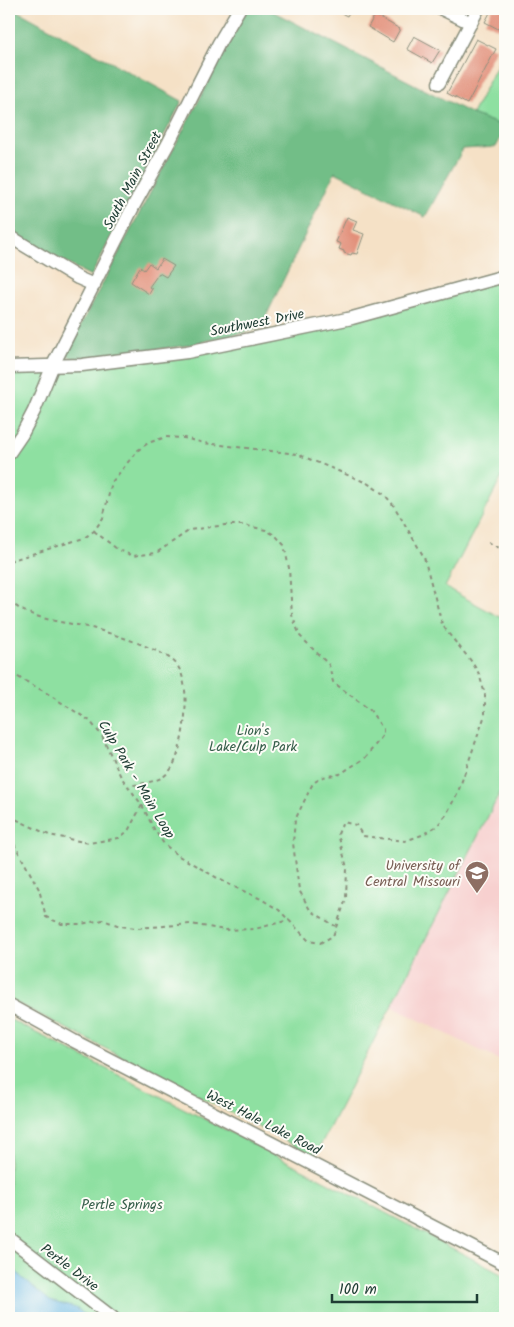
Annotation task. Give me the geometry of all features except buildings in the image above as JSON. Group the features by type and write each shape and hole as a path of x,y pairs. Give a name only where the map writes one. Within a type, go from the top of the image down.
{"street":[{"name":"South Main Street","path":"53,366 219,43 239,9"},
{"path":"442,9 470,23"},
{"path":"439,82 478,9"},
{"path":"9,236 78,278 94,285"},
{"name":"Southwest Drive","path":"9,367 82,365 187,352 352,318 505,276"},
{"path":"9,453 34,411 53,366"},
{"name":"West Hale Lake Road","path":"9,1005 505,1264"},
{"name":"Pertle Drive","path":"9,1238 113,1318"}],"path":[{"name":"Culp Park - Main Loop","path":"9,672 90,720 102,736 121,776 142,806 164,844 177,855 279,910 308,941 320,943 332,936 346,899 347,868 338,834 342,822 356,825 363,836 405,840 422,835 438,825 446,815 458,792 486,715 484,694 479,674 472,662 442,624 424,557 394,506 385,495 367,483 297,454 166,437 148,443 136,452 112,482 103,518 94,531"},
{"path":"9,561 84,538 94,531 117,549 133,556 156,553 190,530 225,525 243,525 266,530 276,536 284,545 289,568 292,614 300,636 328,665 333,682 370,710 384,729 383,735 365,758 340,774 323,777 313,783 295,820 293,843 299,890 310,910 336,927"},
{"path":"488,542 505,551"},
{"path":"9,601 24,611 49,621 84,626 146,645 176,663 183,679 185,697 184,732 176,761 167,776 162,779 128,786"},
{"path":"9,816 49,835 89,843 119,838 128,831 142,806"},
{"path":"9,837 39,888 46,917 62,924 80,924 103,920 120,926 137,928 191,924 226,930 255,929 289,920"}],"shaded area":[{"name":"University of Central Missouri","path":"505,783 505,1063 391,1006"}],"green space":[{"path":"9,9 14,9 182,101 91,276 9,234"},
{"path":"247,9 268,9 472,114 505,127 505,130 496,147 463,149 425,217 335,172 260,329 184,346 74,359 67,355 70,345"},
{"path":"505,50 505,127 472,114"},
{"name":"Lion's Lake/Culp Park","path":"505,276 505,471 445,587 505,620 505,783 315,1156 9,999 9,367 187,352"},
{"name":"Pertle Springs","path":"9,1019 306,1171 505,1276 505,1318 9,1318"}],"water":[{"path":"9,1262 21,1277 50,1301 76,1308 89,1318 9,1318"}],"place":[{"name":"University of Central Missouri","path":"477,894"}]}
